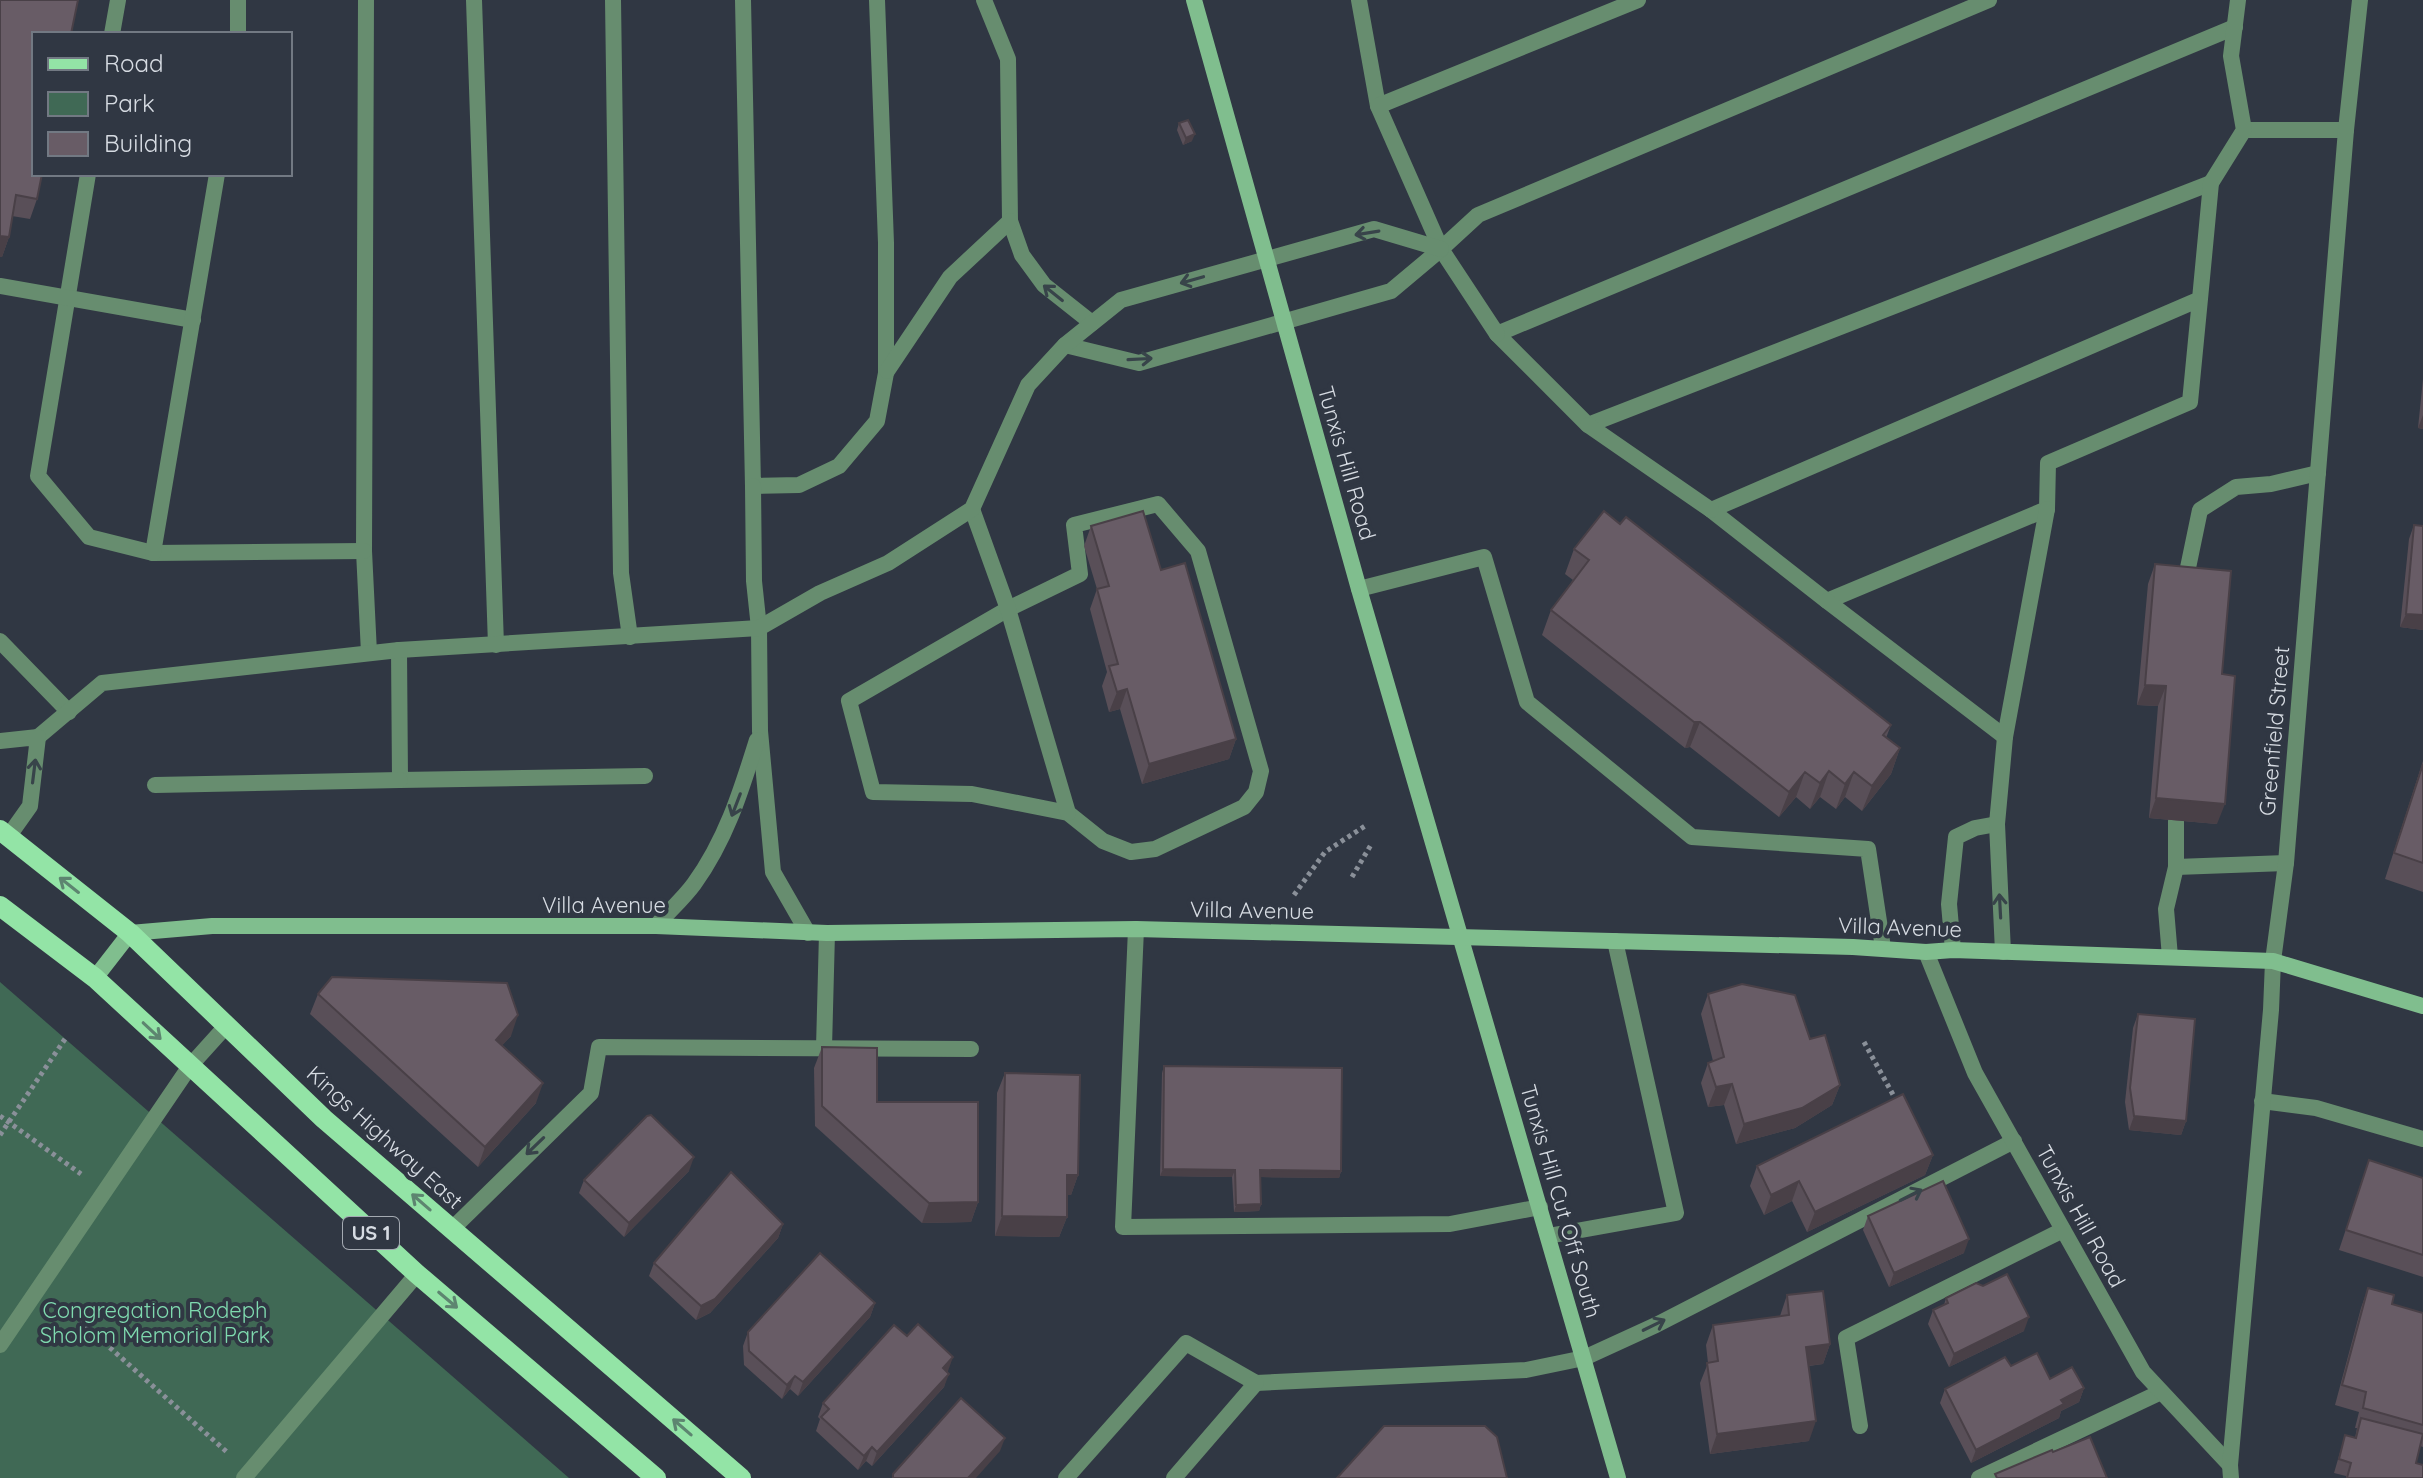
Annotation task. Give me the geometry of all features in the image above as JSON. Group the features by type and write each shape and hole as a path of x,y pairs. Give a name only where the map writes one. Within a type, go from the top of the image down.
{"main road":[{"name":"Tunxis Hill Road","path":"1194,0 1359,589 1461,937"},
{"name":"Kings Highway East","path":"4,834 130,933 324,1119 741,1478"},
{"name":"US 1","path":"0,906 95,978 417,1274 656,1478"},
{"name":"Villa Avenue","path":"130,933 212,926 656,926 808,933 1136,929 1883,948 1926,952 1953,950 2273,961 2423,1006"},
{"path":"95,978 130,933"},
{"name":"Tunxis Hill Cut Off South","path":"1461,937 1618,1478"}],"street":[{"path":"112,32 118,0"},
{"path":"238,0 238,32"},
{"path":"366,0 364,551 369,653"},
{"path":"474,0 496,645"},
{"path":"613,0 621,573 630,637"},
{"path":"743,0 754,581 759,628 760,731 773,872 808,933"},
{"path":"753,486 799,485 839,466 877,421 886,373 886,243 877,0"},
{"path":"984,0 1008,59 1010,221 1022,255 1044,285 1092,323"},
{"path":"1359,0 1378,106 1441,249 1497,334 1588,425 1711,510 2005,737"},
{"path":"1378,106 1638,0"},
{"path":"1065,345 1139,363 1391,291 1478,215 1989,0"},
{"path":"2003,952 1997,824 2005,737 2047,509 2048,463 2190,402 2211,183 2244,130 2231,56 2238,0"},
{"name":"Greenfield Street","path":"2230,1472 2273,961 2286,863 2346,130 2360,0"},
{"path":"1497,334 2235,27"},
{"path":"2244,130 2346,130"},
{"path":"88,176 38,476 89,537 153,553 364,551"},
{"path":"153,553 217,176"},
{"path":"1588,425 2211,183"},
{"path":"886,373 950,277 1010,221"},
{"path":"0,741 38,737 102,683 399,650 759,628 820,593 888,563 972,509 1028,385 1065,345 1121,300 1374,229 1441,249"},
{"path":"0,286 193,320"},
{"path":"1711,510 2200,299"},
{"path":"2184,587 2200,510 2236,487 2271,484 2318,473"},
{"path":"1158,504 1198,551 1261,771 1256,792 1244,807 1155,849 1131,852 1103,841 1068,813 972,794 873,792 849,701 1008,609 1080,574 1074,525 1158,504"},
{"path":"972,509 1008,609 1068,813"},
{"path":"1827,601 2047,509"},
{"path":"1359,589 1484,557 1527,702 1692,837 1868,849 1883,948"},
{"path":"0,641 69,712"},
{"path":"399,650 400,780"},
{"path":"656,926 693,885 719,844 736,806 760,731"},
{"path":"4,834 30,806 38,737"},
{"path":"155,785 645,776"},
{"path":"2170,957 2166,909 2176,867 2176,821"},
{"path":"1953,950 1949,904 1956,837 1975,828 1997,824"},
{"path":"2176,867 2286,863"},
{"path":"1136,929 1123,1227 1450,1224 1540,1207"},
{"path":"824,1048 827,933"},
{"path":"1548,1236 1676,1213 1615,941"},
{"name":"Tunxis Hill Road","path":"1926,952 1975,1073 2143,1372 2230,1472"},
{"path":"0,1345 190,1066 227,1025"},
{"path":"452,1229 591,1093 599,1047 971,1049"},
{"path":"2262,1101 2316,1108 2423,1139"},
{"path":"1066,1478 1186,1343 1256,1383 1526,1370 1584,1358 1656,1325 2014,1141"},
{"path":"1860,1426 1846,1338 2063,1230"},
{"path":"247,1475 417,1274"},
{"path":"1174,1478 1256,1383"},
{"path":"1979,1478 2161,1392"}],"path":[{"path":"1294,895 1325,852 1365,826"},
{"path":"1352,877 1372,843"},
{"path":"0,1135 65,1039"},
{"path":"0,1116 105,1190"},
{"path":"40,1286 247,1475"}],"green space":[{"name":"Congregation Rodeph Sholom Memorial Park","path":"0,982 569,1478 0,1478"}],"building":[{"path":"0,0 78,0 71,32 32,32 32,176 42,176 37,199 16,195 9,237 0,236"},
{"path":"1188,120 1195,134 1186,138 1179,123"},
{"path":"1143,511 1161,570 1185,563 1236,739 1149,764 1127,689 1117,692 1109,666 1118,664 1097,589 1109,586 1091,526"},
{"path":"1604,511 1620,524 1626,517 1891,725 1883,735 1900,748 1872,786 1854,772 1845,784 1829,771 1820,783 1805,772 1789,792 1551,610 1589,560 1574,549"},
{"path":"2414,525 2423,526 2423,615 2406,614"},
{"path":"2155,564 2231,571 2222,674 2235,676 2225,804 2156,798 2166,686 2145,685"},
{"path":"2423,764 2423,863 2394,853"},
{"path":"332,977 507,983 518,1015 496,1040 543,1083 485,1147 318,994"},
{"path":"1742,984 1795,995 1810,1039 1825,1035 1840,1085 1802,1108 1744,1124 1732,1084 1716,1087 1708,1063 1724,1057 1708,994"},
{"path":"2138,1014 2195,1019 2186,1121 2134,1116 2130,1088"},
{"path":"822,1047 877,1048 877,1102 978,1102 978,1202 929,1203 822,1106"},
{"path":"1164,1066 1342,1068 1341,1171 1260,1170 1261,1204 1236,1205 1235,1170 1163,1169"},
{"path":"1005,1073 1080,1075 1078,1175 1067,1175 1067,1217 1002,1216"},
{"path":"1903,1094 1933,1155 1815,1212 1799,1181 1771,1195 1757,1166"},
{"path":"651,1115 694,1157 629,1223 584,1180"},
{"path":"2369,1160 2423,1178 2423,1255 2346,1230"},
{"path":"731,1172 783,1224 715,1299 701,1306 654,1263"},
{"path":"1943,1181 1969,1239 1894,1273 1868,1216"},
{"path":"820,1253 875,1303 803,1382 795,1376 787,1385 749,1351 748,1332"},
{"path":"2007,1274 2029,1317 1954,1354 1933,1310 1948,1303 1946,1298 1976,1283 1983,1286"},
{"path":"2368,1288 2394,1295 2392,1304 2423,1313 2423,1425 2363,1408 2366,1392 2342,1385"},
{"path":"1823,1291 1830,1344 1806,1347 1816,1421 1717,1434 1707,1363 1718,1361 1713,1325 1789,1315 1787,1295"},
{"path":"918,1324 953,1357 943,1368 949,1374 877,1452 872,1447 864,1456 821,1417 829,1409 823,1403 894,1325 907,1336"},
{"path":"2037,1353 2050,1379 2072,1367 2084,1388 2061,1400 2064,1404 1976,1450 1945,1389 2005,1357 2011,1366"},
{"path":"961,1398 1005,1438 968,1478 893,1478 893,1474"},
{"path":"2361,1418 2423,1434 2416,1463 2423,1465 2423,1478 2347,1478 2351,1463 2339,1459 2345,1435 2356,1438"},
{"path":"1384,1426 1485,1426 1497,1437 1507,1478 1337,1478"},
{"path":"2090,1437 2107,1478 1997,1478 1995,1474 2052,1450"}]}
